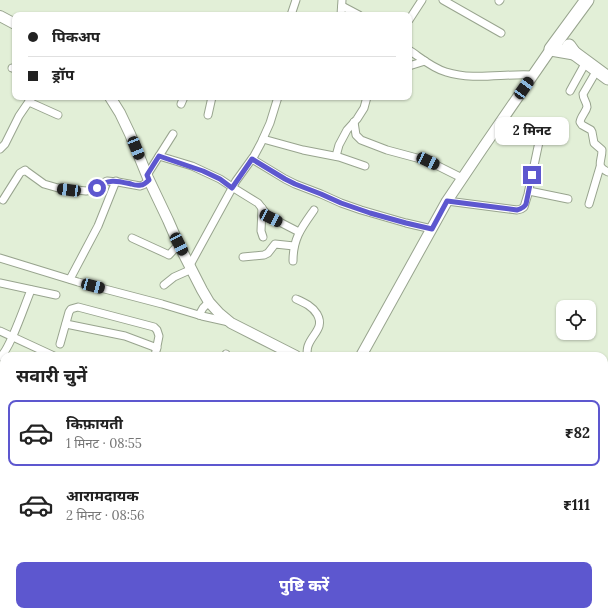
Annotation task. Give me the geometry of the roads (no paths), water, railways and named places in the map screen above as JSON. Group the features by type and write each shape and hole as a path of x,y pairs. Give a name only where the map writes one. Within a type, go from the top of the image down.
{"highway":[{"path":"574,53 551,49 587,0"},
{"path":"562,34 574,53 603,74"}],"main road":[{"path":"0,16 12,22"},
{"path":"363,352 447,201 551,49"},
{"path":"112,100 120,113 179,244 202,290 210,302 230,323 288,352"}],"street":[{"path":"292,12 296,0"},
{"path":"412,15 422,0"},
{"path":"443,0 456,3 501,33"},
{"path":"342,3 355,12"},
{"path":"412,52 439,69 458,75 533,75"},
{"path":"412,65 425,61"},
{"path":"570,91 586,62"},
{"path":"589,204 600,166 602,150 594,143 591,130 582,125 580,122 581,117 587,108 583,94 603,74"},
{"path":"0,149 5,144 19,116 29,100"},
{"path":"32,100 58,115"},
{"path":"208,115 211,100"},
{"path":"164,285 191,267 232,188 252,159 263,139 277,100"},
{"path":"336,156 339,145 347,130 360,115 366,100"},
{"path":"354,122 356,135 361,140 387,150 428,161 462,178"},
{"path":"3,200 20,173 25,170 44,184 51,187 65,189 86,191 97,188 107,181 116,181 140,186 143,185 173,134"},
{"path":"263,139 336,156 365,166"},
{"path":"447,201 517,210 521,209 526,204 539,142"},
{"path":"159,156 203,171 220,179 232,188 258,203 268,216 300,232"},
{"path":"252,159 295,184 348,205 372,214 432,229"},
{"path":"600,166 602,170 608,172"},
{"path":"70,279 98,226 116,181"},
{"path":"529,191 568,199"},
{"path":"262,208 261,231 263,237"},
{"path":"293,261 294,246 300,232 314,210"},
{"path":"132,238 169,255 179,244"},
{"path":"243,257 268,254 275,244 294,246"},
{"path":"0,258 230,323"},
{"path":"0,282 56,295"},
{"path":"4,352 31,290"},
{"path":"296,299 312,308 320,322 318,329 308,346 307,352"},
{"path":"199,315 203,308 210,302"},
{"path":"60,344 69,312 71,309 78,307 154,327 159,332 156,352"},
{"path":"66,324 125,336 157,348"},
{"path":"0,331 45,352"}]}
